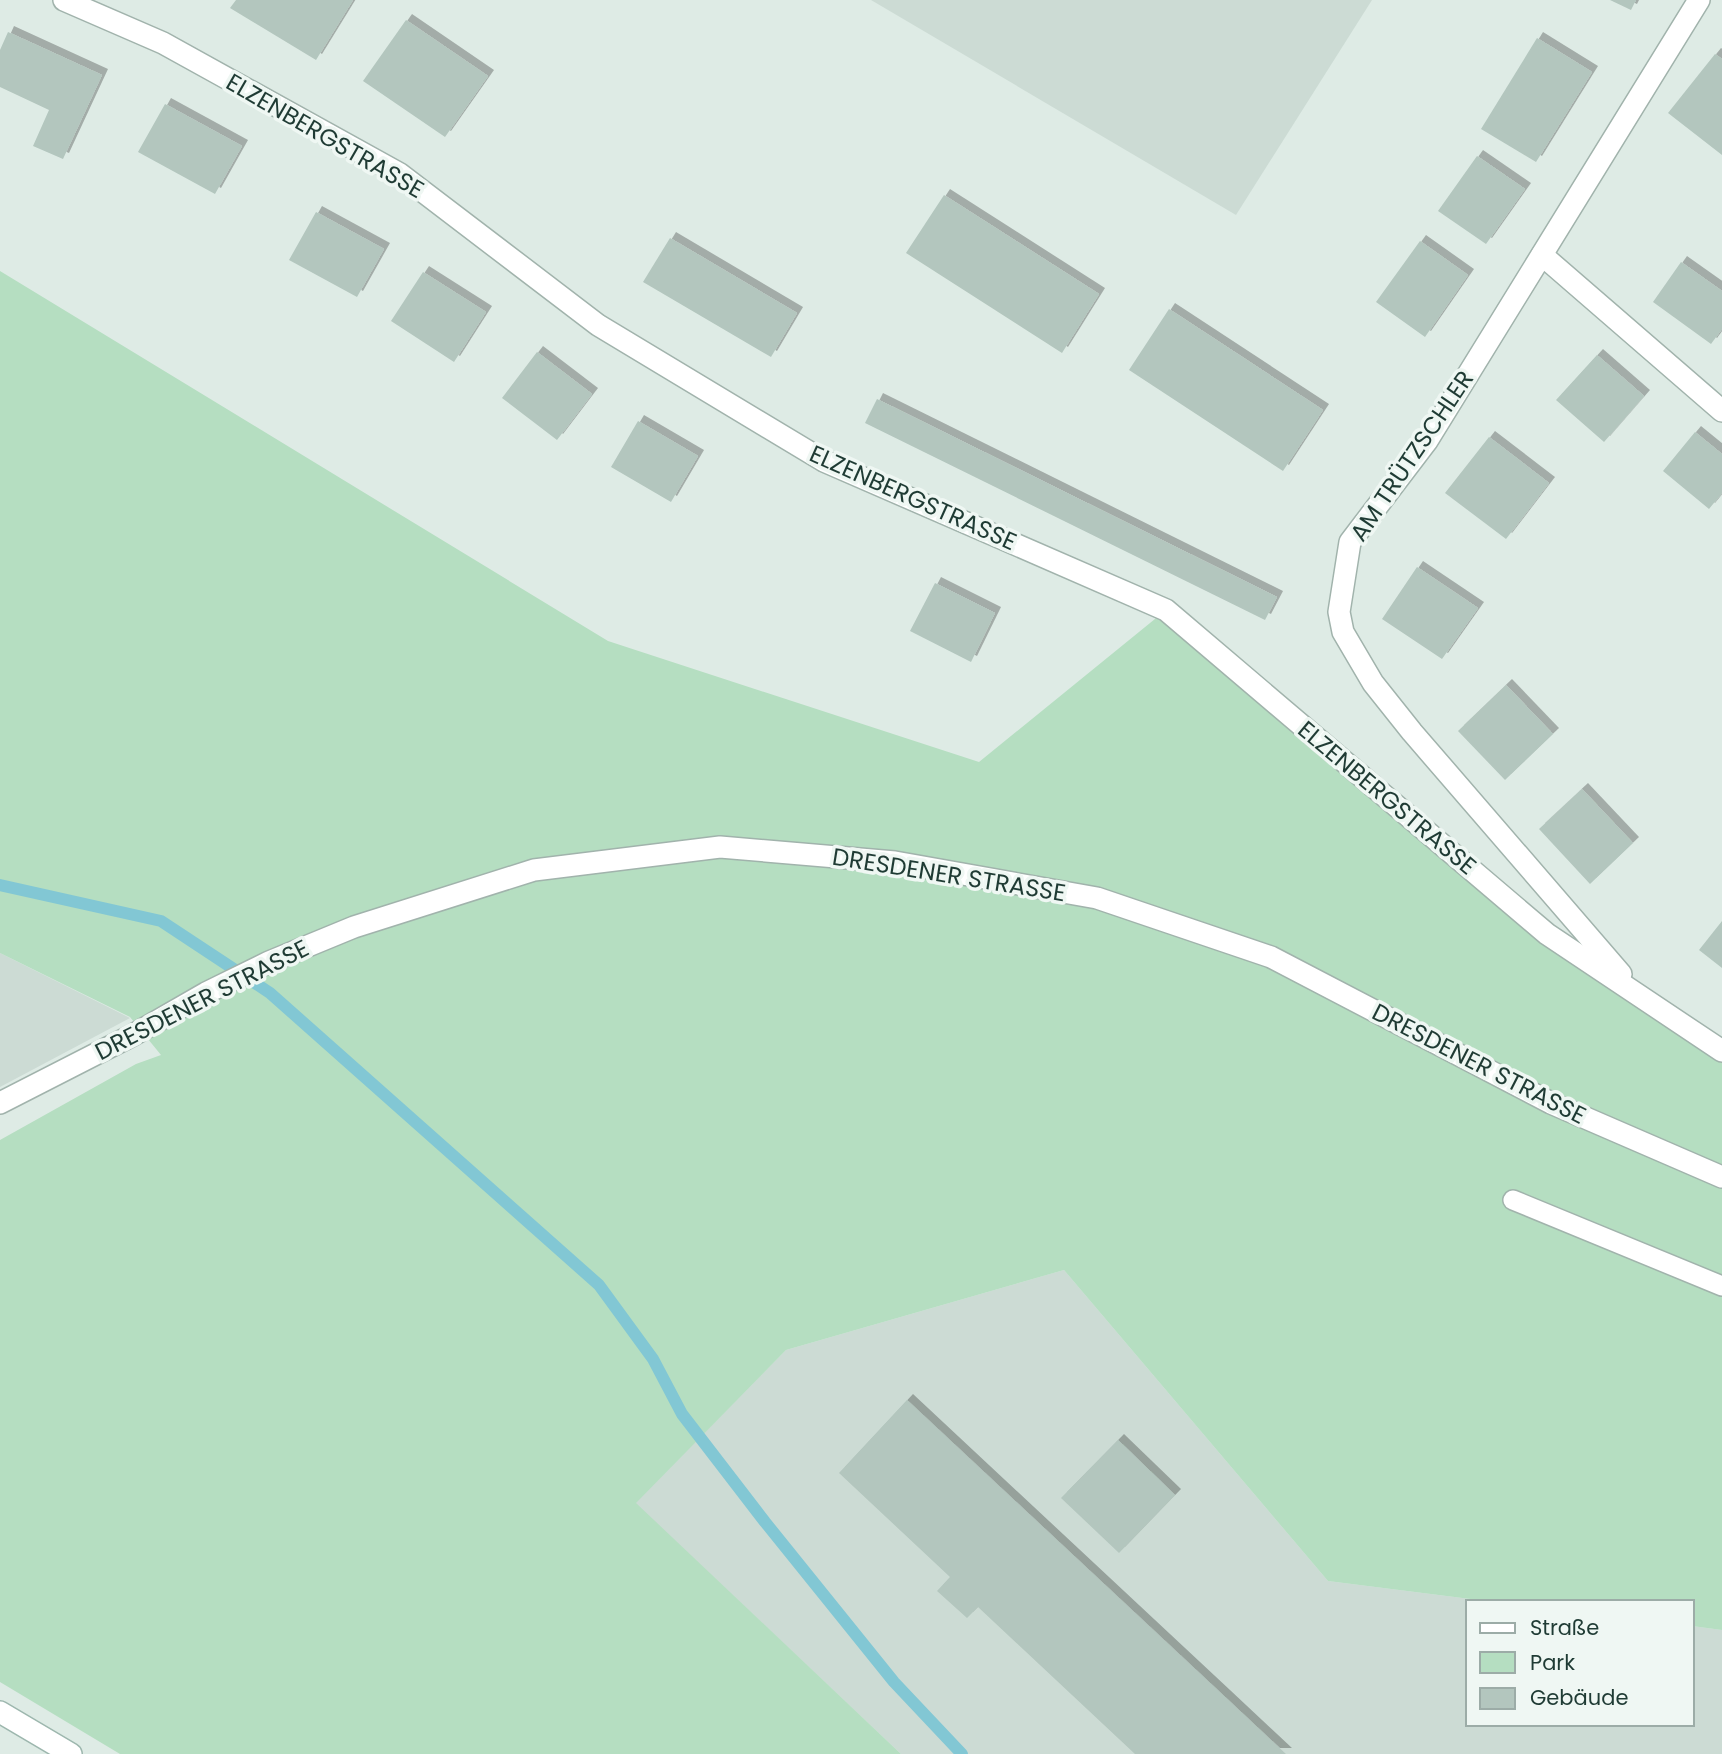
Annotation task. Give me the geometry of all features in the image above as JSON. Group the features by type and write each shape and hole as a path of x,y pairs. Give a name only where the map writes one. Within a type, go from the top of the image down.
{"street":[{"name":"ELZENBERGSTRASSE","path":"64,0 163,43 400,174 598,324 824,461 1166,610 1547,934 1722,1051"},
{"name":"AM TRÜTZSCHLER","path":"1639,995 1412,732 1373,683 1343,632 1339,612 1350,542 1427,441 1699,0"},
{"path":"1542,255 1722,411"},
{"name":"DRESDENER STRASSE","path":"0,1103 206,993 269,962 354,927 534,870 720,847 895,862 1097,898 1271,957 1551,1103 1722,1177"},
{"path":"0,1712 71,1754"}],"lane":[{"path":"1513,1200 1722,1286"}],"shaded area":[{"path":"871,0 1372,0 1236,215"},
{"path":"0,953 130,1018 0,1087"},
{"path":"1064,1270 1328,1581 1478,1600 1466,1600 1466,1726 1694,1726 1694,1626 1722,1630 1722,1754 901,1754 635,1503 786,1350"}],"green space":[{"path":"0,271 608,641 979,762 1166,610 1547,934 1722,1051 1722,1630 1694,1626 1694,1600 1478,1600 1328,1581 1064,1270 786,1350 636,1503 901,1754 120,1754 0,1682 0,1140 136,1064 161,1055 130,1017 0,953"}],"building":[{"path":"236,0 353,0 316,60 230,8"},
{"path":"1610,0 1636,0 1631,10"},
{"path":"406,20 488,76 445,137 363,81"},
{"path":"8,32 102,75 63,159 33,146 49,110 0,87 0,50"},
{"path":"1537,38 1592,72 1536,162 1481,129"},
{"path":"1715,54 1722,59 1722,155 1668,113"},
{"path":"165,104 242,146 215,194 138,152"},
{"path":"1477,156 1525,189 1486,244 1438,211"},
{"path":"944,195 1099,294 1062,353 906,253"},
{"path":"316,212 384,249 357,297 289,260"},
{"path":"670,238 797,313 771,357 643,282"},
{"path":"1420,241 1468,275 1425,337 1376,302"},
{"path":"1681,262 1722,291 1722,329 1711,344 1653,302"},
{"path":"423,272 486,312 454,362 391,321"},
{"path":"1169,309 1323,410 1283,471 1129,370"},
{"path":"537,352 592,394 557,440 502,398"},
{"path":"1597,355 1644,396 1604,442 1556,400"},
{"path":"877,399 1277,597 1265,620 865,423"},
{"path":"638,421 698,456 671,502 611,467"},
{"path":"1695,432 1722,454 1722,493 1709,509 1663,471"},
{"path":"1489,437 1549,483 1506,539 1445,493"},
{"path":"1417,567 1478,608 1442,659 1382,619"},
{"path":"935,583 995,613 971,662 910,631"},
{"path":"1506,685 1553,734 1505,780 1458,731"},
{"path":"1582,789 1633,843 1590,884 1539,829"},
{"path":"1722,921 1722,968 1699,950"},
{"path":"907,1400 1286,1754 1135,1754 978,1607 967,1618 937,1591 950,1577 839,1473"},
{"path":"1118,1440 1175,1495 1119,1553 1061,1498"}],"waterway":[{"path":"0,885 161,921 270,993 599,1285 653,1359 682,1414 765,1522 894,1682 962,1754"}]}
